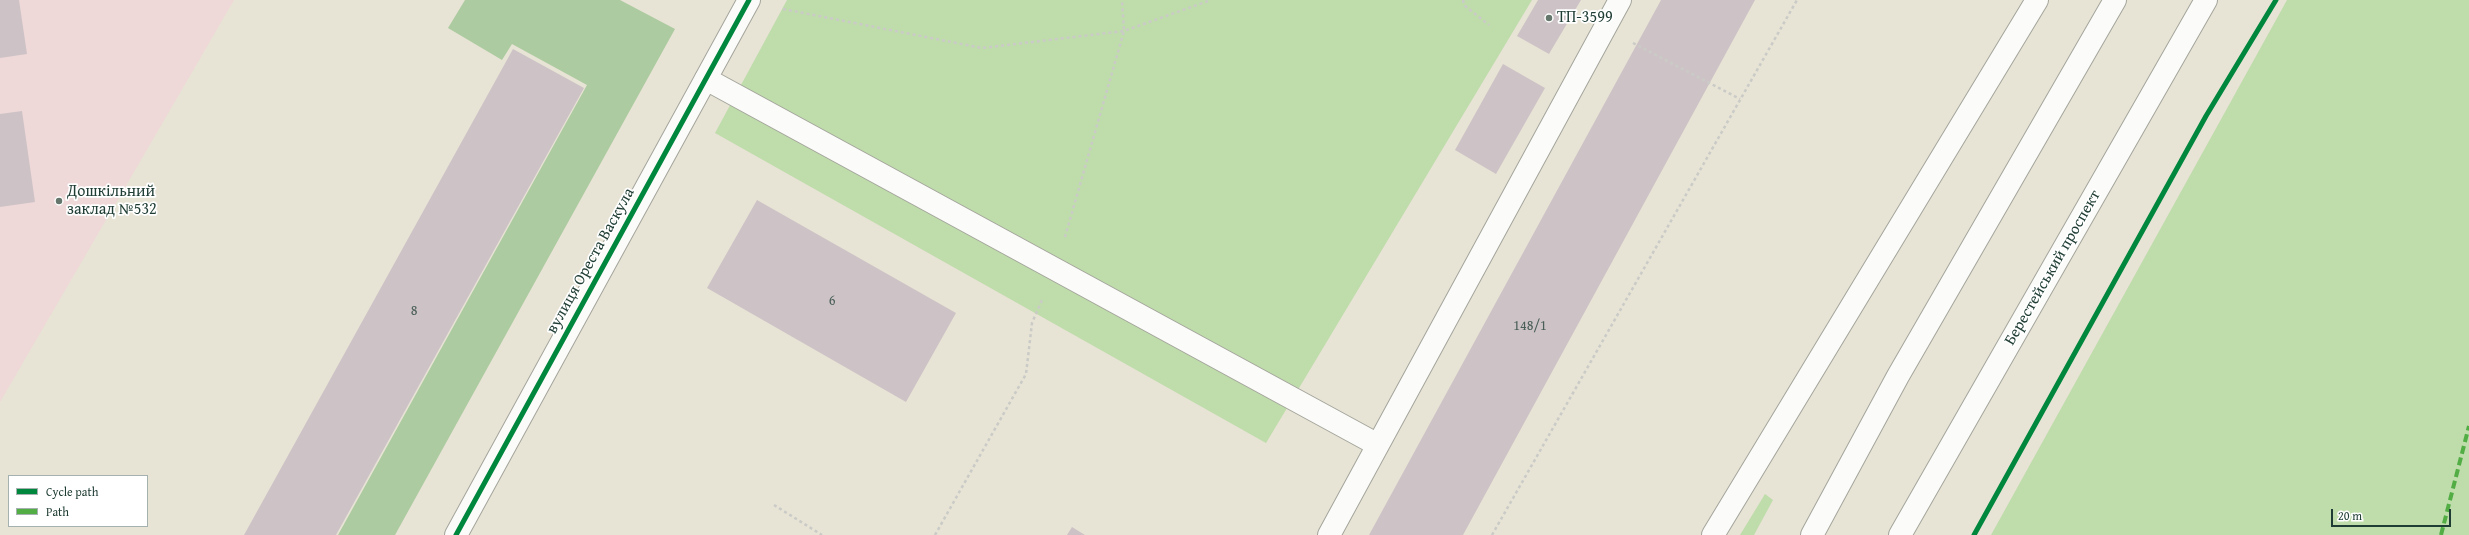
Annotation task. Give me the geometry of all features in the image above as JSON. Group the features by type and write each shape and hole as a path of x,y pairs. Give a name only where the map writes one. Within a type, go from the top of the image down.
{"main road":[{"name":"вулиця Ореста Васкула","path":"456,535 749,0"},
{"path":"1329,535 1620,0"},
{"path":"1713,535 2038,0"},
{"path":"1812,535 1898,376 2115,0"},
{"name":"Берестейський проспект","path":"1900,535 2206,0"},
{"path":"706,79 1378,445"}],"path":[{"path":"1122,0 1124,31"},
{"path":"783,9 982,48 1124,31 1211,0"},
{"path":"1463,0 1464,5 1489,25"},
{"path":"1492,535 1797,0"},
{"path":"1636,44 1740,100"},
{"path":"774,505 822,535"}],"shaded area":[{"name":"Дошкільний заклад №532","path":"0,0 234,0 0,402"}],"green space":[{"path":"465,0 620,0 675,29 395,535 338,535 587,85 512,44 502,60 448,28"},
{"path":"787,0 1532,0 1266,443 715,133"},
{"path":"2287,0 2469,0 2469,535 1991,535"},
{"path":"1765,494 1773,500 1754,535 1740,535"}],"building":[{"path":"0,0 19,0 27,54 0,58"},
{"name":"ТП-3599","path":"1538,0 1581,0 1549,54 1517,36"},
{"path":"1661,0 1755,0 1463,535 1369,535"},
{"path":"513,49 584,88 336,535 244,535"},
{"path":"1503,64 1545,88 1496,174 1455,150"},
{"path":"22,111 35,202 0,207 0,114"},
{"path":"757,200 956,313 906,402 707,288"},
{"path":"1072,527 1085,535 1067,535"}],"marked path":[{"path":"2441,535 2469,426"}],"cycle path":[{"path":"456,535 749,0"},
{"path":"1974,535 2206,116 2276,0"}],"place":[{"name":"ТП-3599","path":"1549,18"},
{"name":"Дошкільний заклад №532","path":"59,201"}]}
